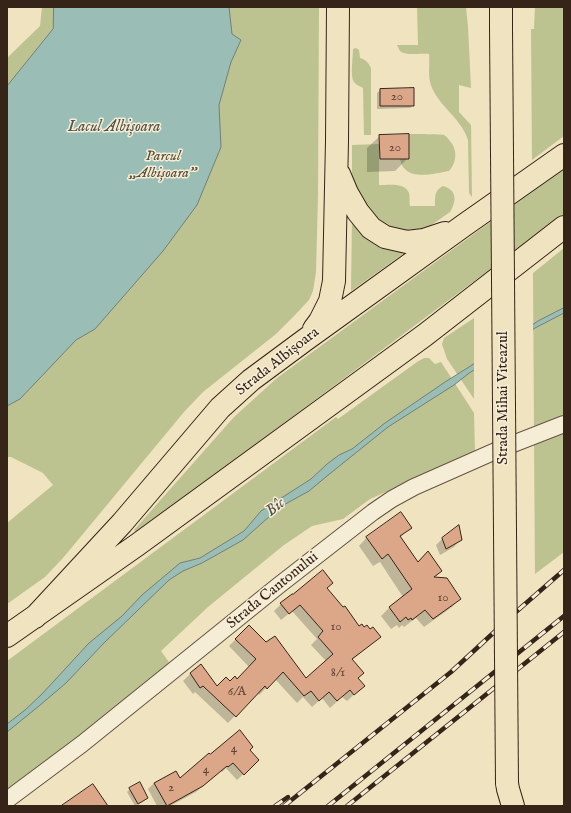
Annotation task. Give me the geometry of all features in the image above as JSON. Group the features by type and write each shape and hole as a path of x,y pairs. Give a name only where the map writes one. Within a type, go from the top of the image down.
{"main road":[{"path":"305,340 320,321 330,301 334,280 337,169 338,7"},
{"name":"Strada Mihai Viteazul","path":"501,17 507,796"},
{"name":"Strada Albișoara","path":"35,616 127,517 220,408 251,380 463,226 564,155"},
{"path":"337,169 347,193 358,212 371,228 385,237 407,242 424,240 463,226"},
{"name":"Strada Albișoara","path":"7,636 137,545 425,335 564,228"},
{"path":"127,517 127,537 132,544 137,545"}],"street":[{"name":"Strada Cantonului","path":"7,800 82,744 278,586 392,499 414,487 500,449 564,424"}],"green space":[{"name":"Parcul „Albișoara”","path":"42,7 319,7 316,272 313,291 309,300 276,334 203,392 184,412 63,558 45,577 7,604 7,523 53,485 43,473 11,457 7,457 7,58 40,26"},
{"path":"417,7 466,7 471,88 459,85 459,112 471,125 472,197 469,193 468,140 460,124 437,98 433,90 429,79 429,54 402,53 397,45 418,45"},
{"path":"535,7 563,7 564,136 532,160 531,29 534,29"},
{"path":"356,48 359,50 360,58 367,62 371,68 371,135 364,135 363,88 355,83 352,75 353,49"},
{"path":"409,134 446,136 454,147 455,151 454,164 449,171 421,175 410,173 405,169 400,159 409,159"},
{"path":"379,144 379,185 396,185 407,189 409,193 410,206 435,206 435,197 437,192 443,186 451,190 454,196 454,204 450,212 420,233 413,234 380,226 352,188 352,145"},
{"path":"564,168 564,214 137,533 134,530 234,417 277,378"},
{"path":"352,219 410,249 351,291"},
{"path":"564,248 564,417 534,428 533,273"},
{"path":"474,318 474,399 447,359 442,344 444,338"},
{"path":"424,358 429,358 435,364 441,362 474,413 475,452 370,499 343,519 312,526 284,545 208,607 161,651 171,665 7,795 7,661 336,417 338,419"},
{"path":"564,431 564,552 535,574 534,442"}],"water":[{"name":"Lacul Albișoara","path":"54,7 229,7 232,34 241,40 231,62 219,105 221,147 197,205 163,251 95,329 76,340 20,399 7,406 7,86 53,29"},
{"name":"Bîc","path":"564,308 564,313 535,328 454,385 388,427 309,491 280,507 243,540 202,563 183,571 169,580 104,643 66,683 7,732 7,724 42,694 89,643 122,616 142,595 180,563 200,558 244,531 261,511 311,479 339,455 352,449 385,423 538,321"}],"pier":[{"path":"533,321 533,332 474,372 474,362"}],"building":[{"path":"414,88 414,106 380,106 380,89"},
{"path":"409,134 409,159 380,159 379,135"},
{"path":"401,512 412,528 400,536 418,562 428,551 442,571 434,577 447,578 461,599 433,619 425,610 412,620 411,618 408,620 406,617 400,622 389,607 412,589 388,554 382,559 366,537"},
{"path":"459,525 462,540 446,549 442,538"},
{"path":"323,570 333,583 327,588 343,607 345,606 359,626 362,624 364,627 367,625 370,629 373,627 381,637 352,659 364,673 358,678 365,686 354,695 350,690 337,701 329,692 319,701 311,691 304,696 283,672 267,689 265,686 236,717 203,686 200,688 190,673 201,664 217,686 226,677 230,681 235,676 237,679 256,659 235,639 249,625 266,642 275,636 306,678 333,654 318,637 323,631 300,605 289,614 280,603"},
{"path":"240,730 253,747 250,750 259,760 244,775 233,763 228,767 227,766 203,786 167,806 154,783 176,771 180,778 209,753 210,754"},
{"path":"140,782 148,798 138,804 129,788"},
{"path":"93,784 108,806 61,806"}],"railway":[{"path":"284,806 451,672 564,570"},
{"path":"328,806 564,616"},
{"path":"347,806 564,632"},
{"path":"275,806 288,797"}]}
